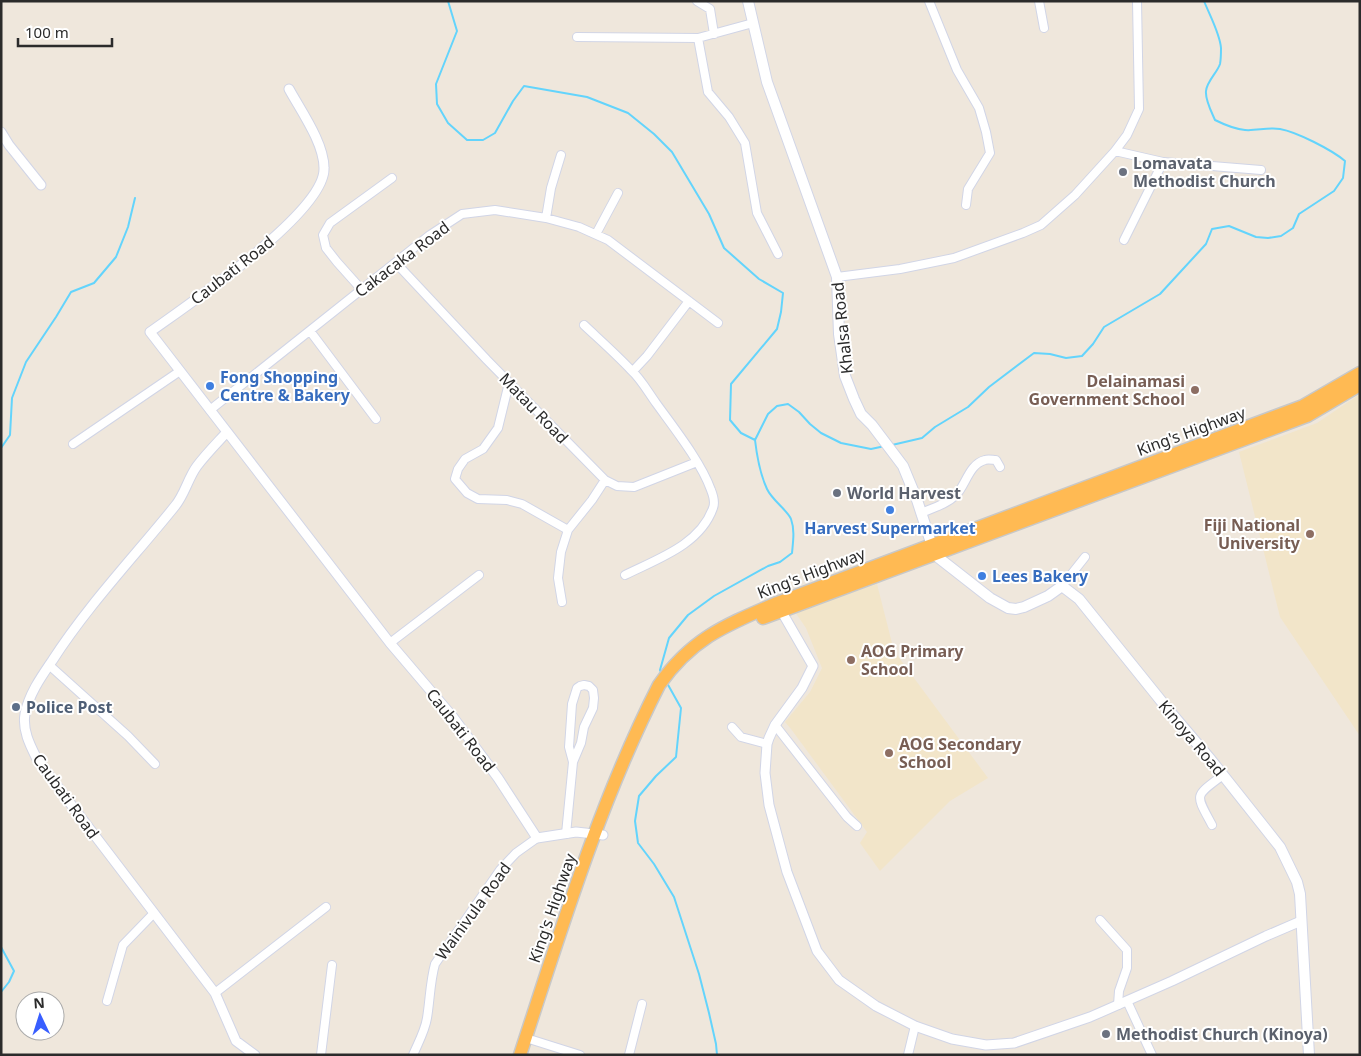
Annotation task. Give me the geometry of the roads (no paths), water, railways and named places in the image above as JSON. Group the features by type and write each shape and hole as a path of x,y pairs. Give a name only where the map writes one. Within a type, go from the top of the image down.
{"highway":[{"name":"King's Highway","path":"934,550 1303,406 1360,373"},
{"name":"King's Highway","path":"528,1055 529,1040 575,890 599,834 614,785 665,683 697,653 727,633 779,607 1307,416 1360,385"},
{"name":"King's Highway","path":"520,1055 529,1040"}],"main road":[{"name":"Khalsa Road","path":"748,1 768,82 837,277 839,334 846,376 854,400 861,414 889,446 903,466 934,550"},
{"path":"934,550 990,598 1008,608 1024,607 1048,596 1062,586"},
{"name":"Kinoya Road","path":"1062,586 1079,600 1280,847 1297,882 1300,894 1309,1055"}],"street":[{"path":"697,1 710,9 714,34"},
{"path":"929,1 957,70 979,108 990,153 968,189 966,204"},
{"path":"1039,1 1044,28"},
{"path":"837,277 900,269 954,258 1041,225 1075,195 1127,135 1139,109 1137,1"},
{"path":"577,38 698,38 753,24"},
{"path":"698,38 708,92 729,117 744,143 757,213 778,254"},
{"name":"Caubati Road","path":"289,89 315,134 325,170 320,185 308,204 291,222 222,281 150,332 390,643 453,717 498,778 537,838"},
{"path":"2,136 41,185"},
{"path":"1115,151 1163,162 1261,170"},
{"path":"546,218 561,155"},
{"path":"1124,240 1163,162"},
{"path":"362,290 326,248 323,235 330,222 392,178"},
{"path":"596,234 618,193"},
{"name":"Cakacaka Road","path":"210,410 430,235 462,214 496,210 546,218 596,234 608,240 718,323"},
{"name":"Matau Road","path":"396,263 509,383 605,480 617,486 634,487 697,462"},
{"path":"633,371 690,302"},
{"path":"584,325 633,371 697,462 711,489 713,497 714,506 708,520 698,533 680,547 625,575"},
{"path":"310,331 376,419"},
{"path":"73,444 180,371"},
{"path":"509,383 498,428 483,448 465,459 458,469 455,479 467,493 478,499 507,500 522,504 568,530"},
{"name":"Caubati Road","path":"227,432 197,466 177,504 68,636 38,682 30,698 25,716 29,744 38,761 215,993 236,1041 255,1055"},
{"path":"921,512 942,505 956,496 974,467 984,460 996,460 1000,467"},
{"path":"562,602 558,578 561,552 568,530 605,480"},
{"path":"1062,586 1085,556"},
{"path":"390,643 479,575"},
{"path":"779,607 813,666 802,688 775,725 767,744 765,772 769,805 787,872 817,951 839,980 876,1006 915,1026 952,1039 986,1045 1014,1043 1090,1017 1172,982 1301,921"},
{"path":"49,666 128,736 155,764"},
{"path":"566,834 573,762 581,743 584,727 594,708 592,690 584,685 577,688 572,704 569,747 573,762"},
{"path":"775,725 847,818 857,826"},
{"path":"732,727 741,737 767,744"},
{"path":"1212,825 1200,803 1200,794 1223,775"},
{"path":"537,838 576,832 599,834"},
{"name":"Wainivula Road","path":"414,1055 425,1028 435,964 500,870 516,852 537,838"},
{"path":"215,993 326,907"},
{"path":"107,1001 123,945 154,913"},
{"path":"1100,920 1127,950 1127,968 1118,1005"},
{"path":"321,1055 332,964"},
{"path":"1127,1001 1152,1055"},
{"path":"629,1055 642,1004"},
{"path":"908,1055 915,1026"},
{"path":"529,1040 580,1055"}],"waterway":[{"path":"448,1 457,31 436,84 437,104 448,123 467,140 483,140 495,133 524,86 587,97 628,113 654,134 672,152 709,214 724,248 759,279 783,293 777,329 731,384 730,420 741,433 755,440 759,465 767,489 791,519 793,532 792,553 780,562 768,566 714,596 688,615 669,638 660,670 662,674"},
{"path":"892,445 922,438 935,427 968,407 989,387 1034,353 1066,358 1082,356 1093,344 1104,327 1160,294 1206,244 1212,229 1229,226 1256,237 1281,236 1293,228 1299,214 1334,191 1343,178 1345,161 1332,152 1305,138 1280,129 1241,129 1215,120 1206,91 1220,64 1221,48 1217,31 1204,1"},
{"path":"1,448 10,435 12,398 26,362 71,292 94,283 116,257 128,227 135,198"},
{"path":"755,440 768,414 777,406 788,404 821,433 841,443 871,449 885,446"},
{"path":"667,683 681,708 676,757 639,796 635,821 638,843 654,864 674,897 699,974 717,1055"},
{"path":"1,947 14,971 9,982 1,992"}],"place":[{"name":"Lomavata Methodist Church","path":"1123,172"},
{"name":"Fong Shopping Centre & Bakery","path":"210,386"},
{"name":"Delainamasi Government School","path":"1195,390"},
{"name":"World Harvest","path":"837,493"},
{"name":"Harvest Supermarket","path":"890,510"},
{"name":"Fiji National University","path":"1310,534"},
{"name":"Lees Bakery","path":"982,576"},
{"name":"AOG Primary School","path":"851,660"},
{"name":"Police Post","path":"16,707"},
{"name":"AOG Secondary School","path":"889,753"},
{"name":"Methodist Church (Kinoya)","path":"1106,1034"}]}
